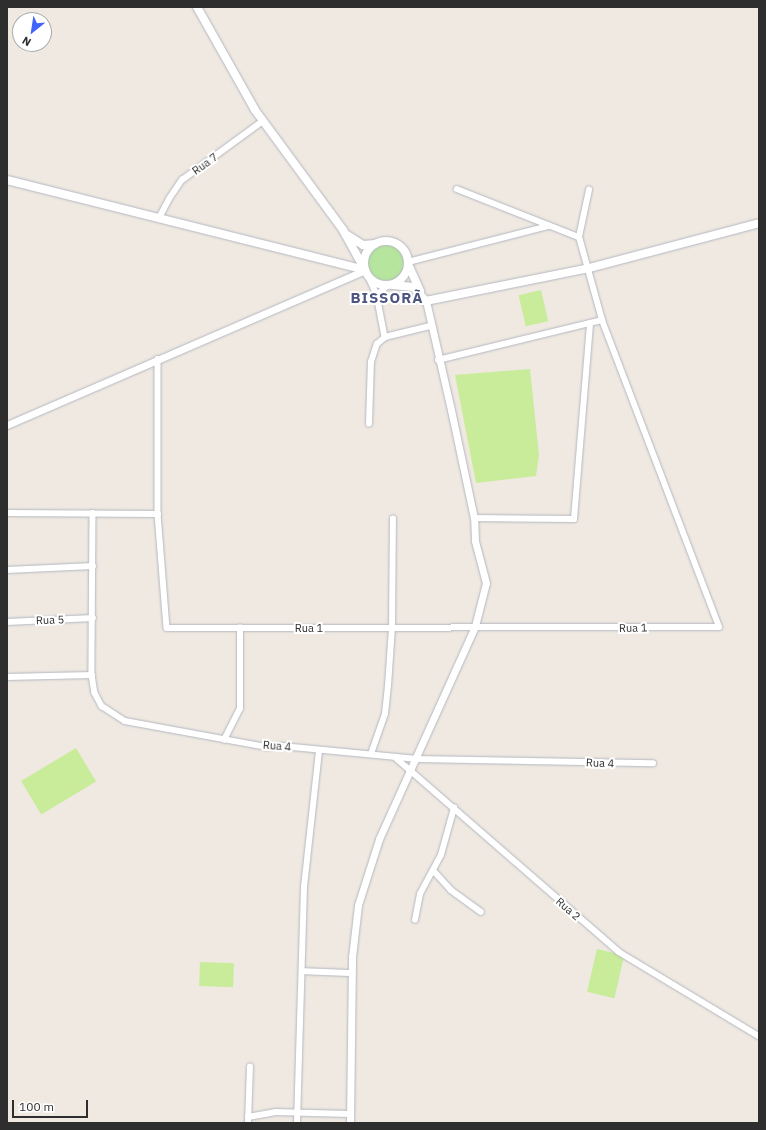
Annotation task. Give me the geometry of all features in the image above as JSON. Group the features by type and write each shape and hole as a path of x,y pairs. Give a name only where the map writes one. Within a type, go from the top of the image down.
{"main road":[{"path":"197,7 263,120 343,230 367,274"},
{"path":"7,180 159,218 367,274 380,284 409,285 426,301"},
{"path":"426,301 589,268 759,223"},
{"path":"343,230 358,243 376,244 388,241 397,244 405,251 408,263 426,301"},
{"path":"367,274 365,256 376,244"},
{"path":"389,285 404,277 408,263"}],"street":[{"name":"Rua 7","path":"159,218 168,198 182,180 263,120"},
{"path":"457,189 579,238"},
{"path":"438,360 602,320 589,268 579,238 589,190"},
{"path":"408,263 548,226"},
{"path":"7,425 158,359 367,274 377,295 385,337"},
{"path":"377,295 389,285"},
{"path":"350,1123 352,973 356,918 362,888 379,839 412,771 475,626 486,583 475,541 474,518 430,326 426,301"},
{"name":"Rua 1","path":"158,359 158,514 167,628 719,626 602,320"},
{"path":"474,518 574,519 590,324"},
{"path":"369,424 371,362 377,344 385,337 430,326"},
{"path":"7,513 158,514"},
{"name":"Rua 4","path":"93,513 92,675 94,693 102,706 125,721 266,747 282,746 320,751 371,754 417,759 653,763"},
{"path":"371,754 385,714 392,626 393,519"},
{"path":"7,570 93,566"},
{"name":"Rua 5","path":"7,622 93,618"},
{"path":"224,740 240,709 240,628"},
{"path":"7,677 92,675"},
{"path":"297,1123 302,971 300,947 305,864 320,751"},
{"name":"Rua 2","path":"395,757 619,952 759,1036"},
{"path":"415,920 420,894 434,871 441,855 454,808"},
{"path":"434,871 451,890 481,912"},
{"path":"302,971 352,973"},
{"path":"250,1067 248,1120 276,1112 350,1114"}],"green space":[{"path":"389,245 399,250 403,256 403,270 399,276 393,280 383,281 373,276 369,270 368,260 373,250 379,246"},
{"path":"541,290 548,321 526,326 519,295"},
{"path":"530,369 539,455 536,476 476,483 455,375"},
{"path":"76,748 96,781 41,814 21,781"},
{"path":"597,949 624,955 614,998 587,992"},
{"path":"200,962 234,963 233,987 199,986"}],"district":[{"name":"BISSORÃ","path":"387,298"}]}
